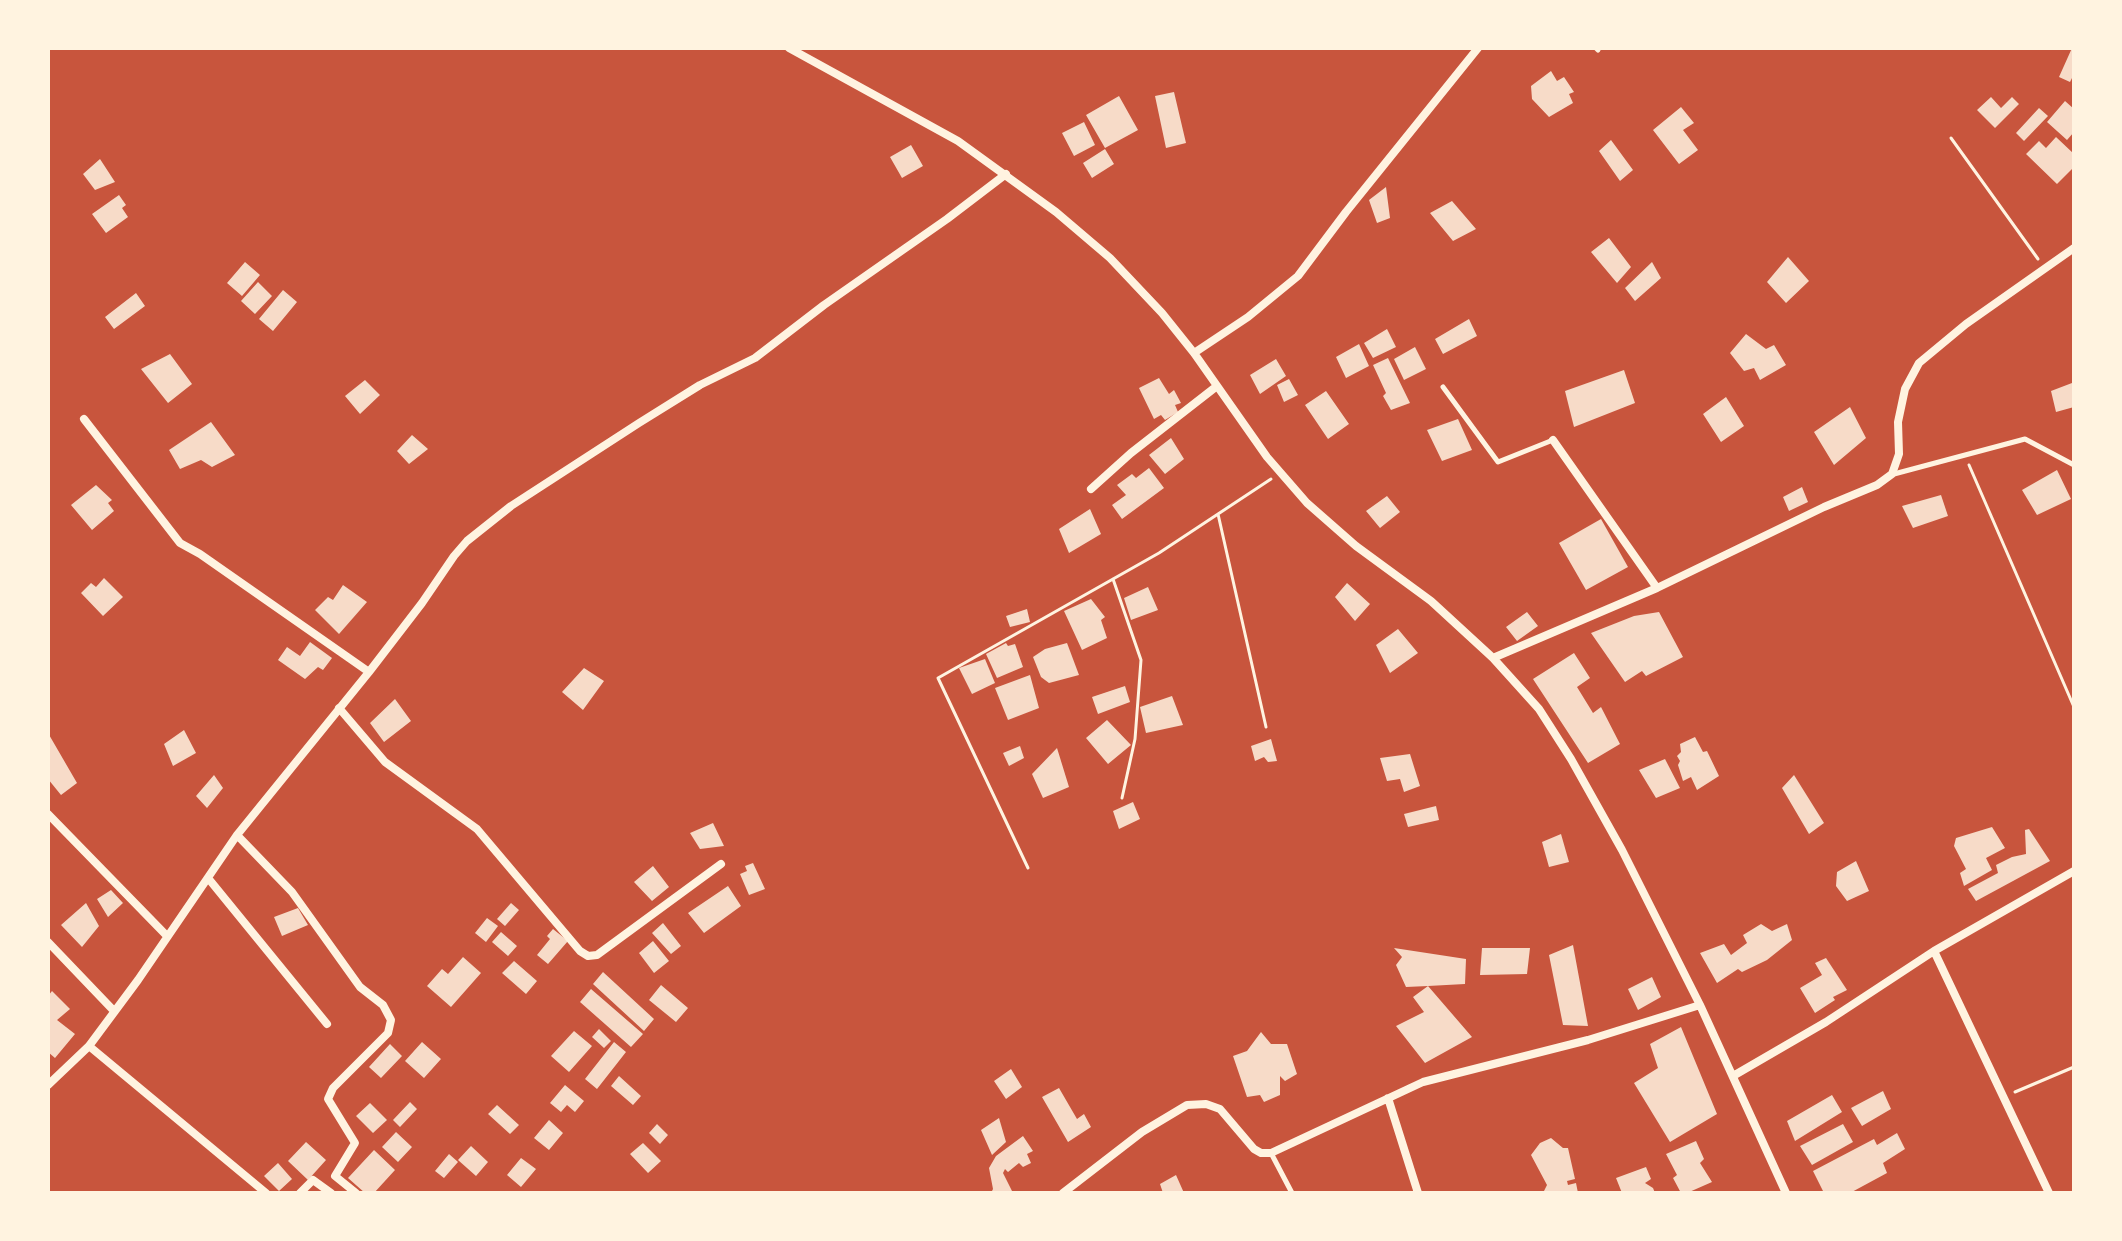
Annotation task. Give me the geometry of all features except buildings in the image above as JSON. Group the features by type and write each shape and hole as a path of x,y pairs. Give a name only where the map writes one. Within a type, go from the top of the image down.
{"street":[{"path":"789,48 958,141 1006,174 1110,258 1162,313 1281,473 1307,503 1356,546 1431,601 1493,658 1539,709 1622,850 1700,1005 1786,1193"},
{"path":"1194,353 1248,317 1298,276 1478,48"},
{"path":"48,1085 89,1046 237,835 369,672 454,556 488,523 688,392 755,358 1006,174"},
{"path":"1493,658 1657,588 1824,507 1877,485 1892,474 1899,454 1898,422 1905,389 1919,363 1966,324 2074,248"},
{"path":"1091,489 1131,453 1217,386"},
{"path":"84,419 180,543 369,672"},
{"path":"1553,440 1657,588"},
{"path":"339,708 385,762 477,829 580,951 588,956 597,955 721,864"},
{"path":"48,814 167,936"},
{"path":"237,835 292,892 360,987 383,1005 391,1020 388,1033 333,1088 328,1099 355,1143 335,1176 356,1193"},
{"path":"1733,1076 1826,1022 1934,951 2074,871"},
{"path":"208,878 327,1024"},
{"path":"48,942 114,1011"},
{"path":"1934,951 2049,1193"},
{"path":"1063,1193 1142,1132 1187,1105 1206,1104 1220,1109 1254,1149 1271,1153 1423,1082 1588,1040 1700,1005"},
{"path":"89,1046 266,1193"},
{"path":"1388,1098 1418,1193"},
{"path":"300,1193 313,1180 331,1193"}],"lane":[{"path":"1443,387 1498,462 1553,440"},
{"path":"1892,474 2025,439 2074,465"},
{"path":"1271,1153 1292,1193"}],"path":[{"path":"1951,138 2045,268"},
{"path":"1965,455 2074,707"},
{"path":"1028,868 938,678 1113,579 1281,473"},
{"path":"1218,514 1266,727"},
{"path":"1113,579 1141,660 1135,739 1122,798"},
{"path":"2004,1096 2074,1067"}]}
